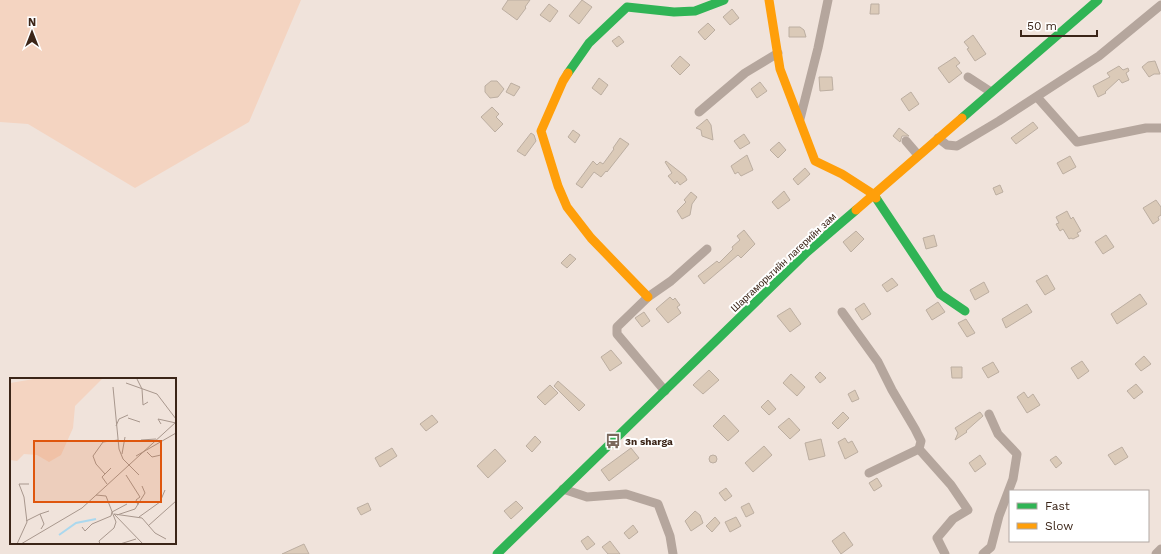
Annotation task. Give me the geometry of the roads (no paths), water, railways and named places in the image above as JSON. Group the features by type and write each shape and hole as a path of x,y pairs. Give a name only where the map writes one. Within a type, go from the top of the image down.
{"street":[{"path":"648,297 591,238 567,207 558,186 541,131 563,81 589,43 627,7 674,12 695,11 724,0"},
{"path":"768,0 780,70 800,119 814,162 842,174 873,194 940,294 965,311"},
{"path":"800,119 818,48 828,0"},
{"name":"Шаргаморьтийн лагерийн зам","path":"497,554 807,252 1098,0"},
{"path":"938,138 947,145 957,146 1037,97 1099,56 1161,5"},
{"path":"698,112 745,73 778,53"},
{"path":"968,77 991,92"},
{"path":"1037,97 1077,142 1146,128 1161,128"},
{"path":"906,141 918,155"},
{"path":"665,391 617,334 617,327 648,297 671,281 707,249"},
{"path":"842,312 878,362 921,441 919,449"},
{"path":"983,554 991,547 999,516 1013,479 1017,454 998,434 989,414"},
{"path":"869,473 919,449"},
{"path":"919,449 951,485 968,510 953,519 937,538 945,554"},
{"path":"563,489 587,497 626,494 658,504 670,536 673,554"},
{"path":"1156,554 1161,549"}],"place":[{"name":"3n sharga","path":"613,441"}]}
